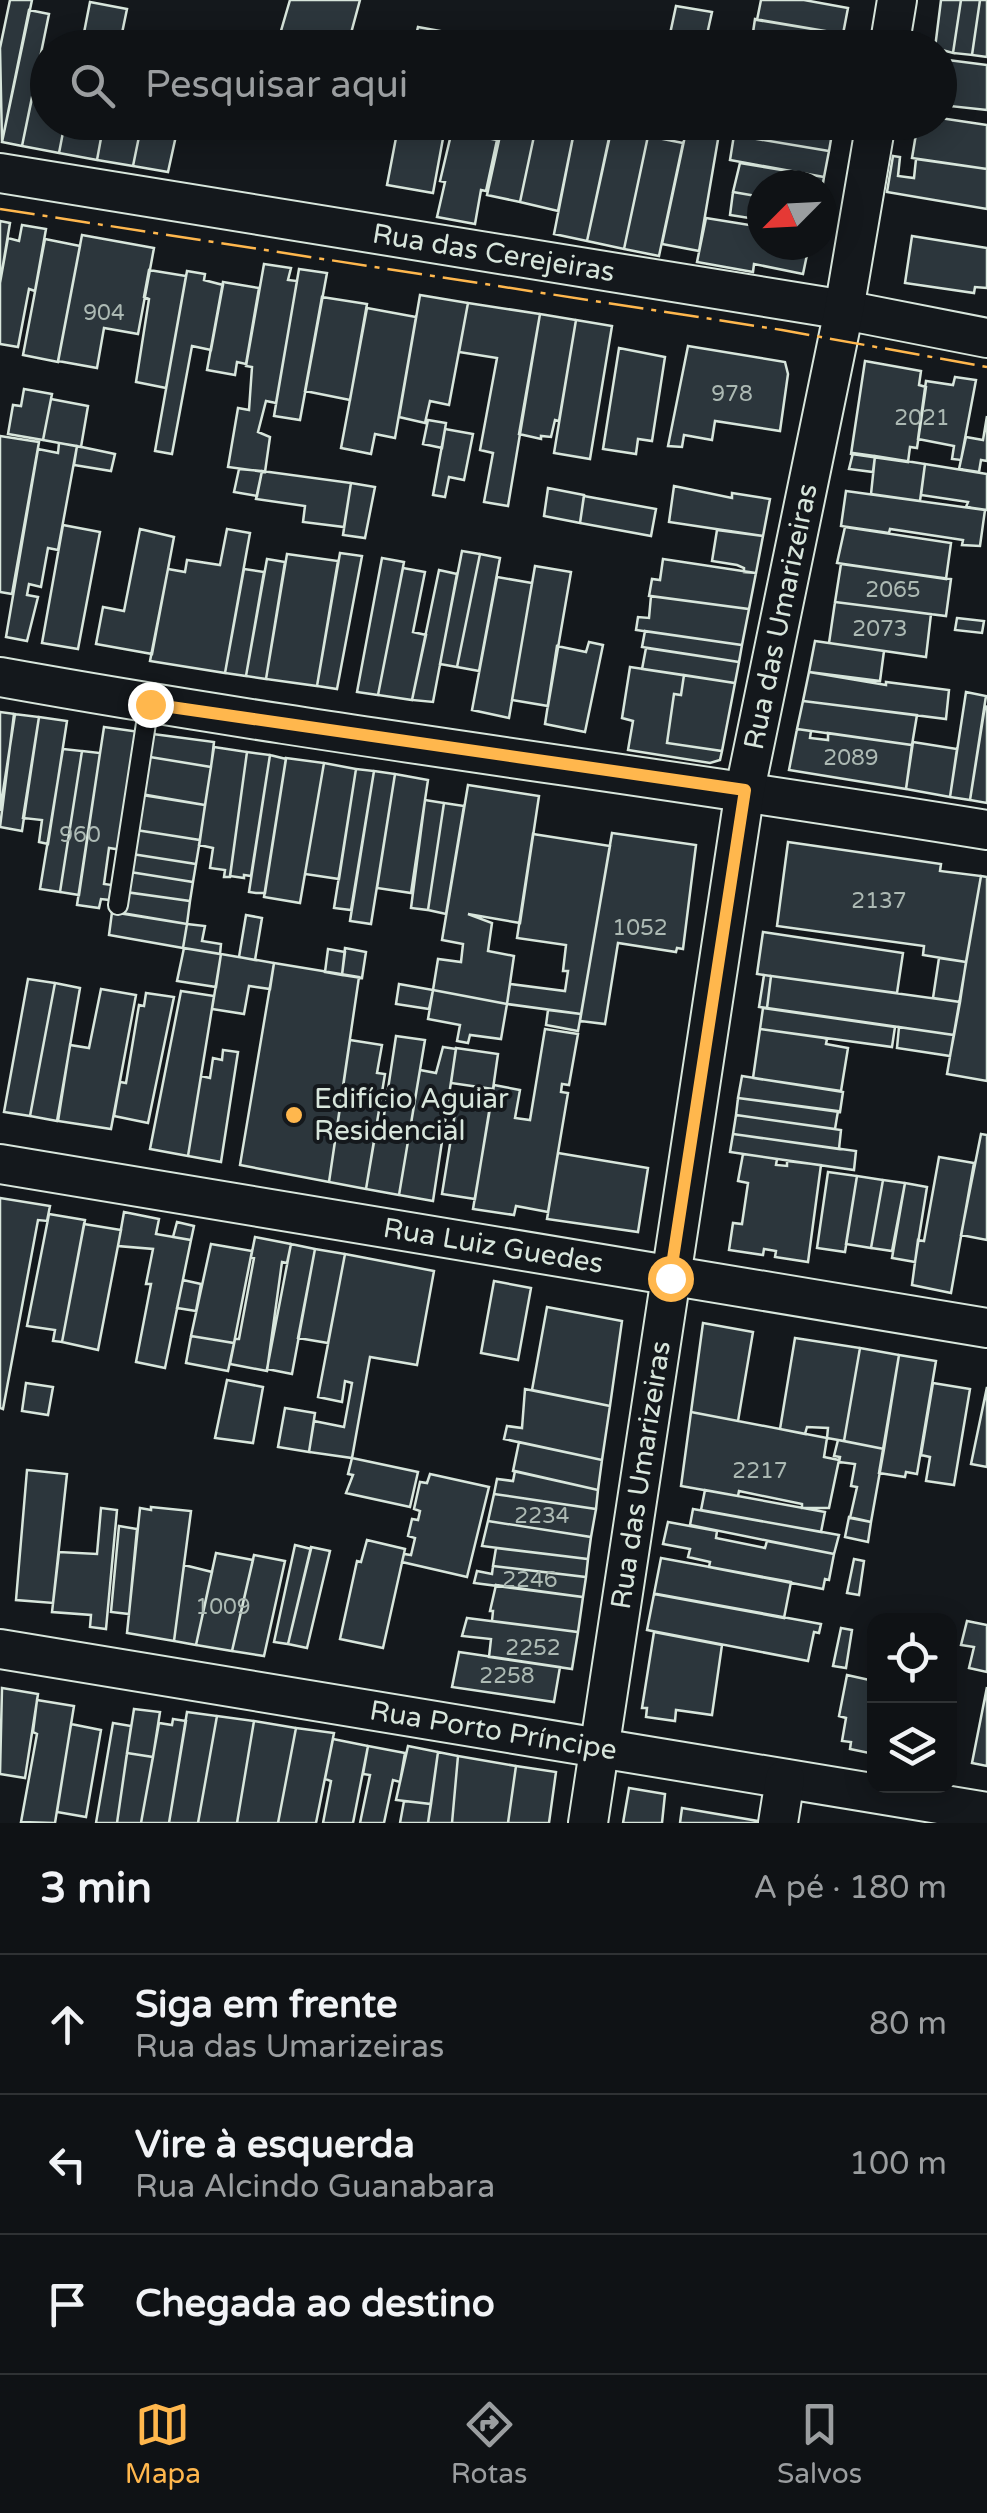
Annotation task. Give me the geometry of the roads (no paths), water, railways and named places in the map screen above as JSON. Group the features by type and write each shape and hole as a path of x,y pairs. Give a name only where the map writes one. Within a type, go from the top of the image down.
{"street":[{"path":"892,30 897,0"},
{"name":"Rua das Umarizeiras","path":"588,1823 745,790 844,310 873,140"},
{"name":"Rua das Cerejeiras","path":"0,172 844,310 987,338"},
{"path":"0,677 150,704 745,790 987,830"},
{"name":"Rua Luiz Guedes","path":"0,1164 987,1328"},
{"name":"Rua Porto Príncipe","path":"0,1649 987,1812"},
{"path":"778,1823 786,1779"}],"lane":[{"path":"118,905 150,704"}],"place":[{"name":"Edifício Aguiar Residencial","path":"294,1115"}]}
